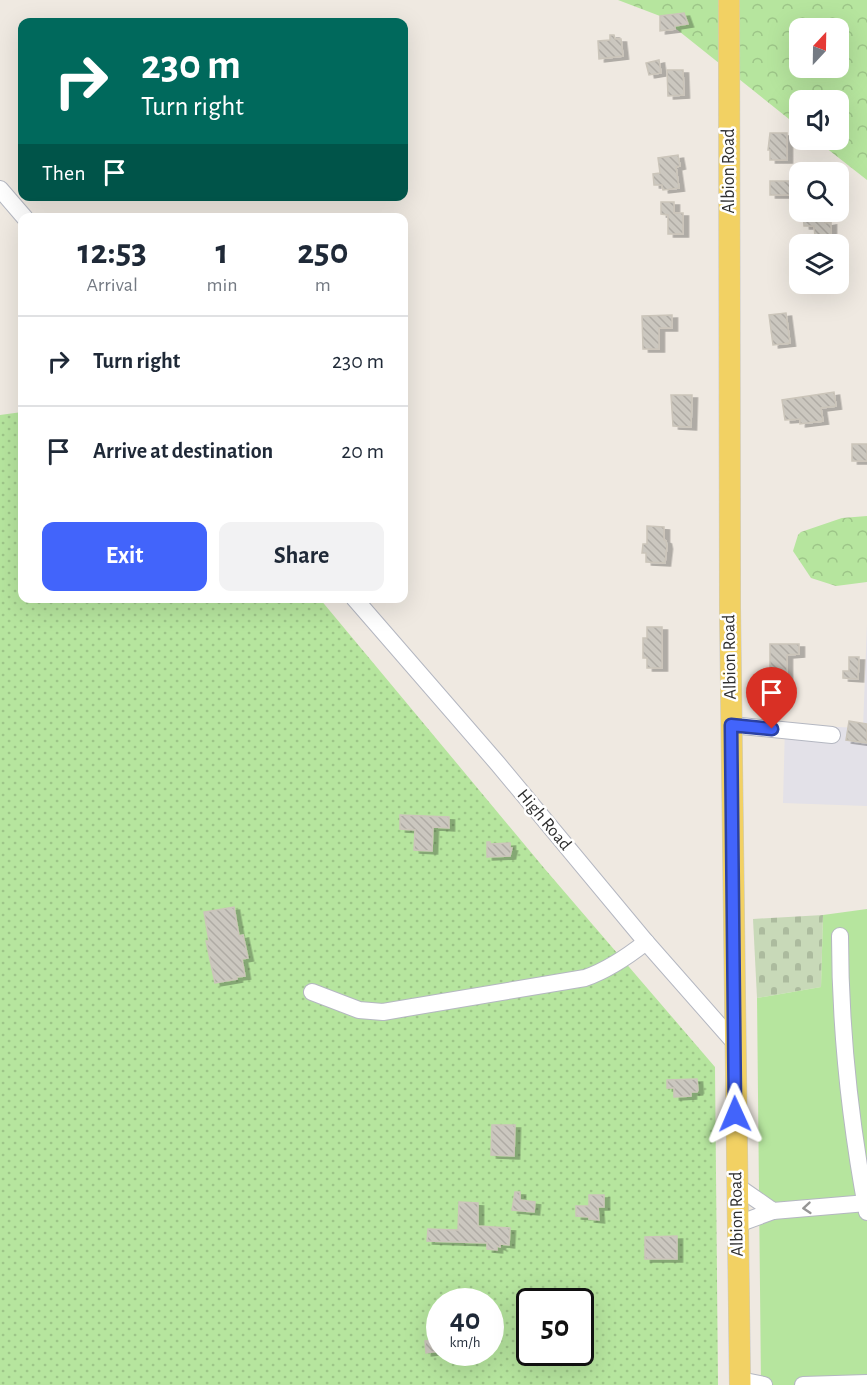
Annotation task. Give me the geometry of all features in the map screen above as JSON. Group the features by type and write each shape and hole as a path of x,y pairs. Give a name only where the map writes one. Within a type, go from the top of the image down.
{"main road":[{"name":"Albion Road","path":"729,0 731,725 740,1383"}],"street":[{"path":"0,189 22,213"},
{"name":"High Road","path":"358,603 498,764 646,942 734,1041"},
{"path":"731,725 832,735"},
{"path":"738,1224 773,1211 866,1206 855,1145 847,1068 840,992 840,936"},
{"path":"312,992 359,1010 382,1012 437,1004 585,978 600,973 619,962 646,942"},
{"path":"737,1186 773,1211"},
{"path":"740,1383 764,1385"},
{"path":"803,1385 867,1383"}],"shaded area":[{"path":"867,623 867,806 783,803 785,725 863,728"}],"green space":[{"path":"618,0 867,0 867,180 849,166 849,162 844,162 829,150 849,150 849,90 789,90 789,119 660,16"},
{"path":"18,413 18,603 323,603 544,868 715,1067 718,1385 0,1385 0,415"},
{"path":"867,516 867,582 836,586 811,578 793,551 798,535 842,518"},
{"path":"867,909 867,1385 761,1385 757,998 821,987 823,915"},
{"path":"823,915 821,987 757,998 753,919"}],"building":[{"path":"684,13 688,24 660,31 660,16"},
{"path":"610,35 614,35 615,39 621,39 623,56 599,59 598,41 610,40"},
{"path":"659,60 661,73 649,75 646,63"},
{"path":"667,70 683,70 684,95 668,96"},
{"path":"770,133 787,133 787,160 770,160 770,150 768,150"},
{"path":"678,155 680,166 676,167 679,188 663,190 662,185 654,185 653,174 660,173 658,158"},
{"path":"770,181 789,181 789,195 770,195"},
{"path":"661,202 674,202 674,213 683,213 683,234 668,234 668,215 661,214"},
{"path":"804,222 831,222 831,234 815,234 814,226 804,226"},
{"path":"786,313 790,343 773,345 769,315"},
{"path":"672,315 672,328 659,328 659,349 643,349 642,316"},
{"path":"834,392 836,406 821,408 823,421 800,424 800,419 785,420 782,400"},
{"path":"671,395 692,395 691,427 673,426"},
{"path":"852,444 867,444 867,461 852,461"},
{"path":"647,526 664,527 664,540 667,546 665,563 646,562 646,553 642,553 643,544 647,544"},
{"path":"647,627 662,627 662,668 647,668 647,658 643,658 643,638 647,638"},
{"path":"770,644 799,644 799,654 787,655 787,685 770,685"},
{"path":"849,657 859,657 858,679 843,678 843,671 849,671"},
{"path":"849,721 867,724 867,743 846,740"},
{"path":"400,815 449,817 449,828 433,827 432,851 414,850 415,830 400,829"},
{"path":"487,842 490,844 510,843 510,848 512,848 510,856 487,857"},
{"path":"234,907 239,936 243,935 248,958 242,959 245,976 215,983 206,941 209,941 204,912"},
{"path":"697,1079 698,1090 691,1092 691,1096 674,1097 674,1088 667,1088 667,1080"},
{"path":"492,1125 515,1125 514,1156 491,1155"},
{"path":"515,1192 520,1192 520,1200 535,1202 534,1212 512,1210"},
{"path":"589,1195 604,1195 604,1207 598,1207 599,1220 576,1216 576,1206 589,1206"},
{"path":"459,1202 478,1203 478,1226 510,1228 509,1245 500,1244 497,1250 487,1249 487,1243 427,1241 428,1229 458,1230"},
{"path":"677,1236 677,1259 645,1259 645,1237"}],"route":[{"path":"735,1114 731,725 772,729"}]}
